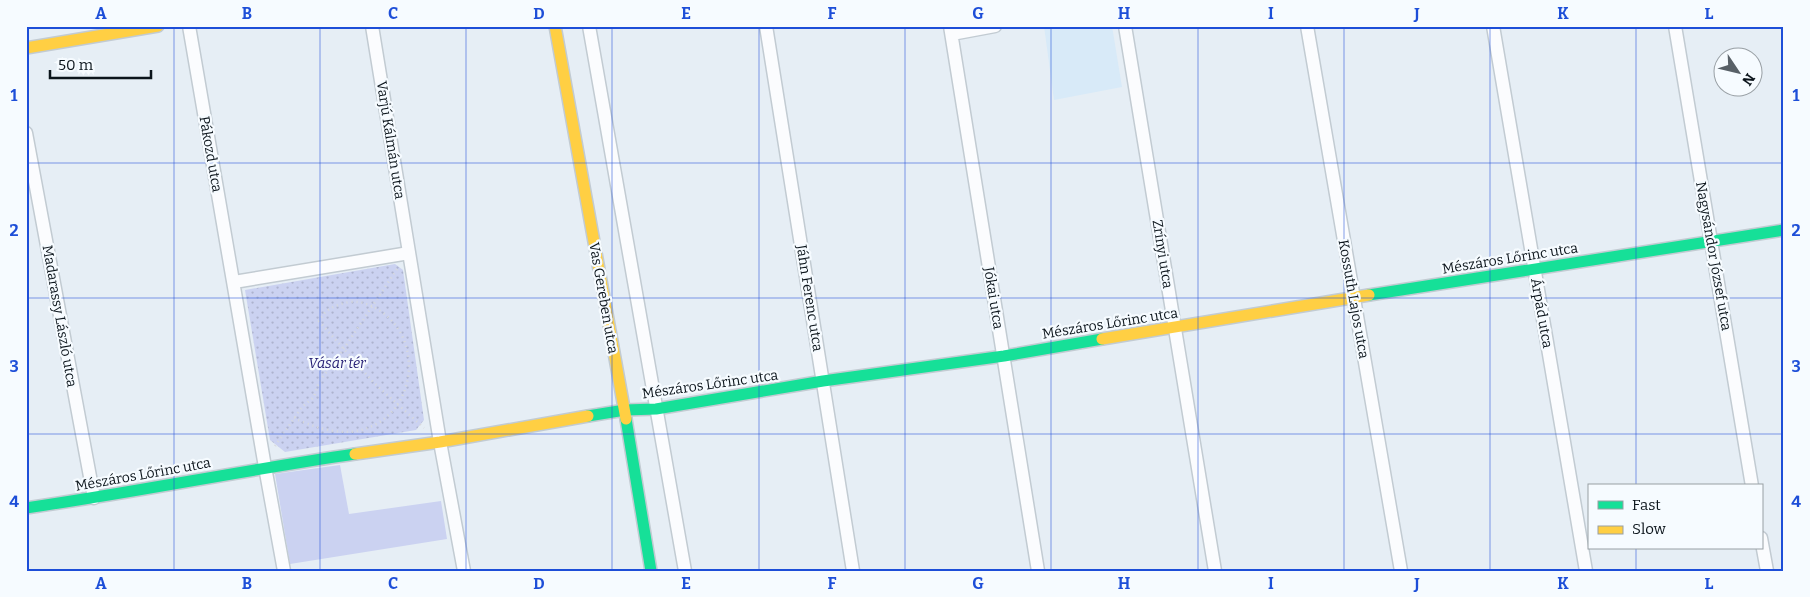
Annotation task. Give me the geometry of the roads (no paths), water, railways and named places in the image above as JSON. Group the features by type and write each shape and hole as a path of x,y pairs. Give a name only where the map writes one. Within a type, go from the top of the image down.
{"street":[{"path":"26,48 84,32 158,26"},
{"name":"Pákozd utca","path":"189,26 234,282"},
{"name":"Varjú Kálmán utca","path":"372,26 409,253"},
{"name":"Vas Gereben utca","path":"554,26 625,410 651,571"},
{"path":"589,26 685,571"},
{"name":"Jáhn Ferenc utca","path":"766,26 853,571"},
{"path":"951,30 995,26"},
{"name":"Zrínyi utca","path":"1125,26 1214,571"},
{"name":"Kossuth Lajos utca","path":"1307,26 1401,571"},
{"name":"Árpád utca","path":"1493,26 1586,571"},
{"name":"Nagysándor József utca","path":"1675,26 1752,484"},
{"name":"Jókai utca","path":"951,30 1038,571"},
{"name":"Madarassy László utca","path":"26,133 94,498"},
{"name":"Mészáros Lőrinc utca","path":"440,442 625,410 656,409 823,381 1004,356 1353,297 1784,230"},
{"path":"284,571 234,282 409,253 440,442 464,571"},
{"path":"265,468 440,442"},
{"name":"Mészáros Lőrinc utca","path":"26,508 265,468"},
{"path":"1762,544 1767,571"}],"park label":[{"name":"Vásár tér","path":"337,363"}]}
